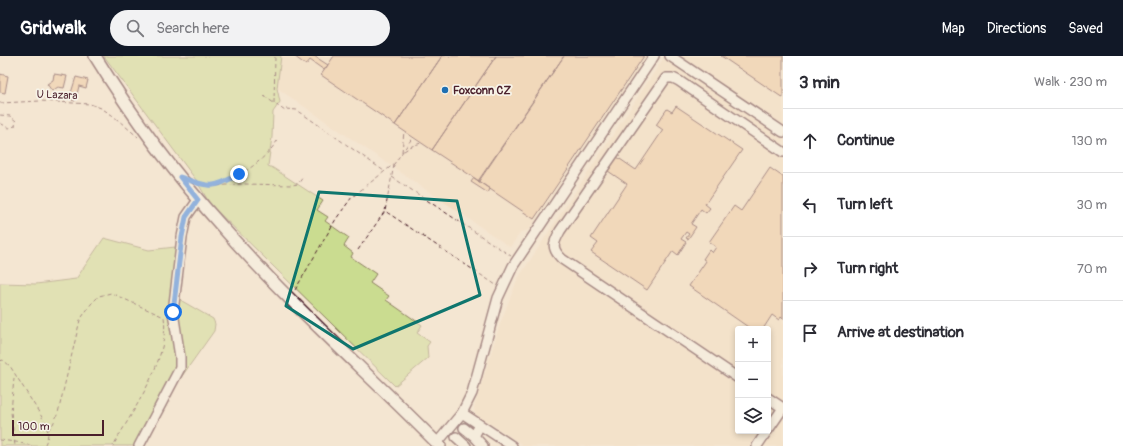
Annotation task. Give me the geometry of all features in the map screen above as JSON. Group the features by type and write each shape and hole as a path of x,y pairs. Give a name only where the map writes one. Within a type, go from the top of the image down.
{"main road":[{"path":"95,56 135,118 198,200 269,278 439,444"}],"lane":[{"path":"439,444 462,413 472,393 496,306 510,271 654,56"},
{"path":"670,56 783,132"},
{"path":"735,376 562,259 555,251 554,244 560,231 666,78 673,78 679,81 783,152"},
{"path":"139,446 180,368 180,357 173,312 182,237 186,217 198,200"},
{"path":"771,400 783,408 771,426"},
{"path":"462,413 512,446"},
{"path":"474,436 480,425"},
{"path":"464,428 483,446"},
{"path":"757,446 765,434"},
{"path":"456,437 466,446"}],"path":[{"path":"274,103 275,56"},
{"path":"264,96 285,110 297,110 385,172"},
{"name":"U Lazara","path":"0,103 40,101 90,104 101,108 112,115 140,138"},
{"path":"0,115 13,117 16,121 15,126 9,128 0,123"},
{"path":"402,152 404,131"},
{"path":"294,291 336,219 352,196 394,164 413,137"},
{"path":"218,186 252,165 272,149 277,141"},
{"path":"402,152 412,146 422,143"},
{"path":"358,250 385,211 394,164"},
{"path":"392,176 512,257"},
{"path":"194,182 205,186 298,184 303,177"},
{"path":"385,211 493,284 497,285"},
{"path":"48,430 53,424 58,413 80,320 90,304 99,296 112,293 164,317 166,326 162,349 153,370 113,446"},
{"path":"0,361 3,360 10,366 14,376 48,430 48,439 44,446"},
{"path":"14,376 11,412 16,446"},
{"path":"0,440 34,446"}],"highlighted area":[{"path":"319,192 457,201 480,295 353,349 286,306"}],"shaded area":[{"path":"281,56 647,56 529,230 521,232 510,247 277,88"},
{"path":"665,56 783,56 783,446 524,446 475,414 474,407 500,324 517,280"}],"green space":[{"path":"104,56 281,56 277,88 280,102 273,112 272,137 268,166 323,201 317,210 328,217 325,221 349,238 344,246 353,253 351,257 376,274 370,283 389,296 386,300 422,325 417,333 430,342 427,346 428,358 395,386 210,204 196,180"},
{"path":"104,238 149,250 184,246 178,295 182,301 213,319 215,324 214,331 175,386 141,446 0,446 0,283 36,284 76,279"}],"building":[{"path":"294,56 314,56 328,65 324,70 310,60 306,65"},
{"path":"334,56 442,56 395,125 321,75"},
{"name":"Foxconn CZ","path":"442,56 496,56 432,150 395,125"},
{"path":"496,56 564,56 479,181 432,150"},
{"path":"564,56 644,56 534,219 478,181"},
{"path":"721,56 783,56 783,98"},
{"path":"0,74 8,76 5,93 0,92"},
{"path":"54,74 67,76 64,88 58,87 52,91 47,84 53,80"},
{"path":"76,77 88,80 86,88 79,86 77,94 71,93"},
{"path":"71,93 77,94 75,101 69,99"},
{"path":"676,106 742,150 705,204 710,208 706,213 701,209 691,224 696,227 688,239 686,238 689,234 686,232 681,239 686,242 678,255 673,251 647,290 591,252 598,243 591,238 627,184 608,171 617,157 636,170 663,130 656,125 667,109 672,112"},
{"path":"770,168 783,177 783,319 781,317 779,320 772,315 765,326 747,326 689,286 706,261 703,259 709,250 712,253 716,247 709,242 734,206 741,211"},
{"path":"474,178 490,189 488,193 471,182"}],"place":[{"name":"Foxconn CZ","path":"445,90"}],"route":[{"path":"173,312 182,237 186,217 198,200 180,177 205,186 218,186 239,174"}]}
